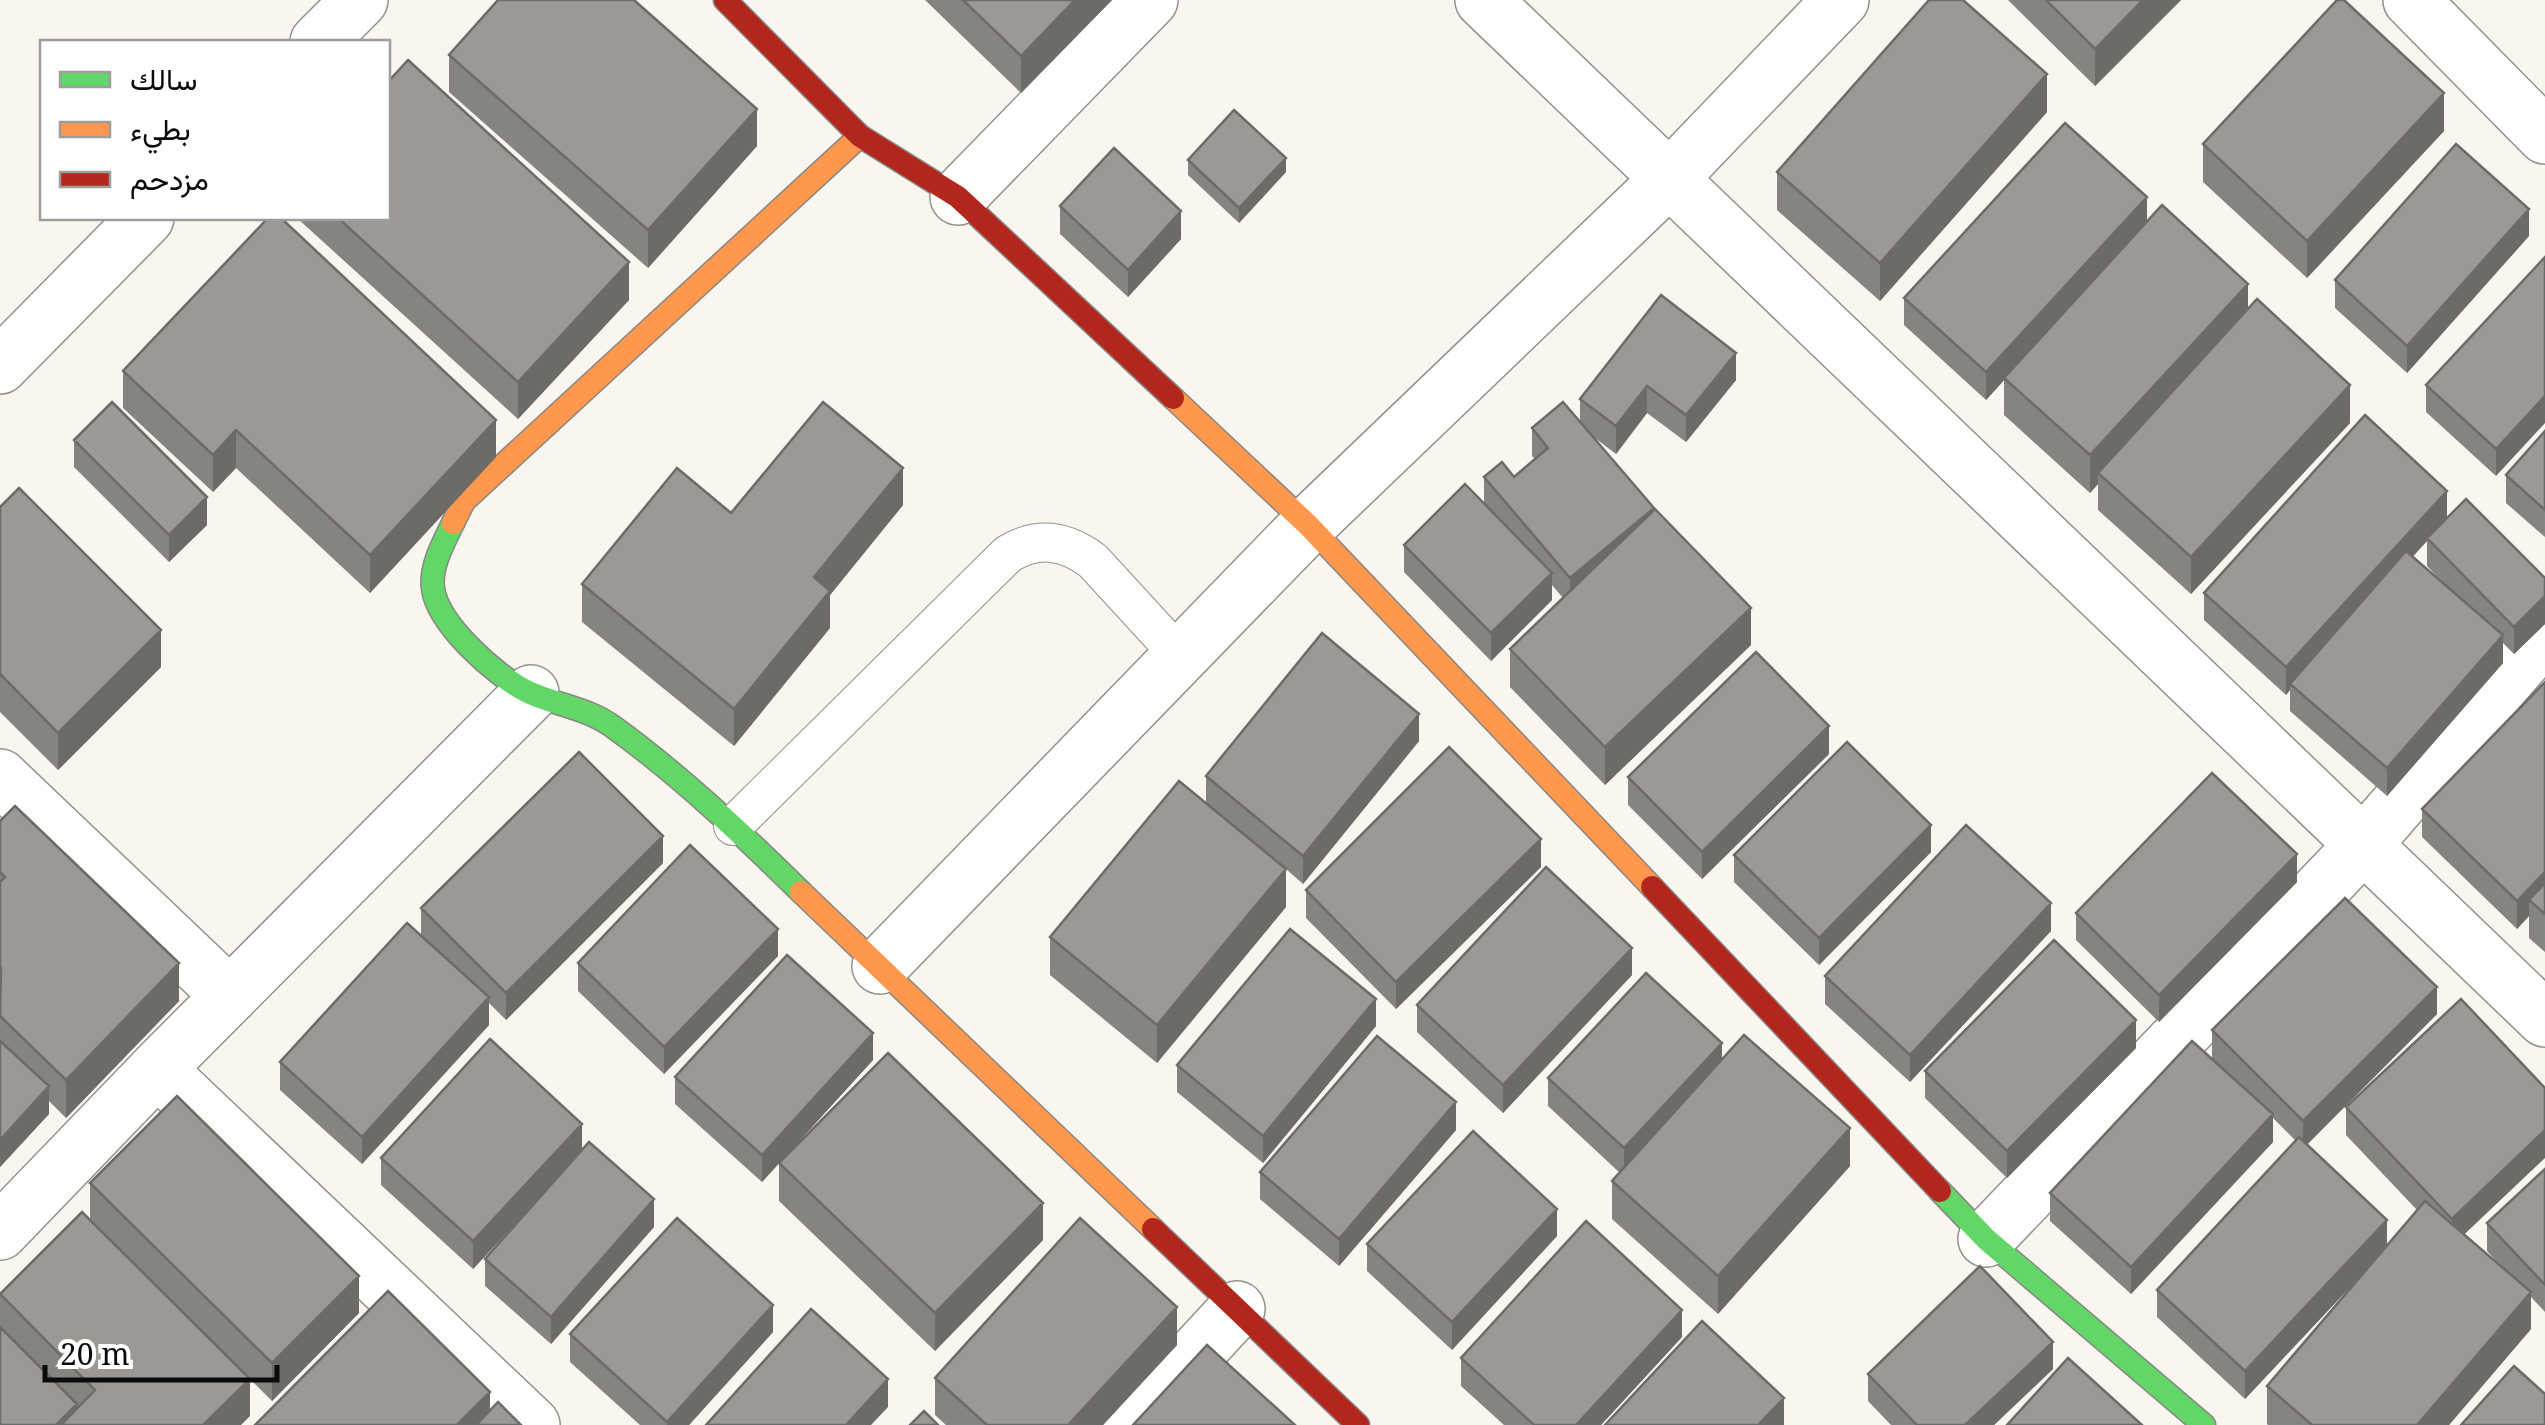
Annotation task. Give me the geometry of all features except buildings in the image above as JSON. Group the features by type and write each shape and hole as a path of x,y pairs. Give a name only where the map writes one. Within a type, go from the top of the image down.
{"street":[{"path":"320,40 360,0"},
{"path":"725,0 860,136 958,197 1308,526 1986,1240 2204,1425"},
{"path":"958,197 1150,0"},
{"path":"1483,0 2545,1019"},
{"path":"880,966 1308,526 1670,178 1842,0"},
{"path":"2411,0 2545,136"},
{"path":"860,136 464,502 438,551 434,588 450,626 496,671 531,693 584,710 611,725 734,826 1358,1425"},
{"path":"0,366 144,220"},
{"path":"1986,1240 2363,845 2545,635"},
{"path":"0,1232 531,693"},
{"path":"0,776 230,996"},
{"path":"157,1069 532,1425"},
{"path":"1130,1425 1237,1309"}],"lane":[{"path":"734,826 1008,554 1023,545 1057,542 1077,548 1093,560 1181,657"}],"traffic: fast":[{"path":"453,523 436,563 433,588 445,617 470,648 515,685 612,726 686,785 801,892"},
{"path":"1940,1191 1986,1239 2204,1425"}],"traffic: slow":[{"path":"453,523 464,501 860,136"},
{"path":"1173,398 1308,525 1652,887"},
{"path":"801,892 1153,1229"}],"traffic: jam":[{"path":"725,0 860,136 958,197 1173,398"},
{"path":"1652,887 1940,1191"},
{"path":"1153,1229 1358,1425"}]}
